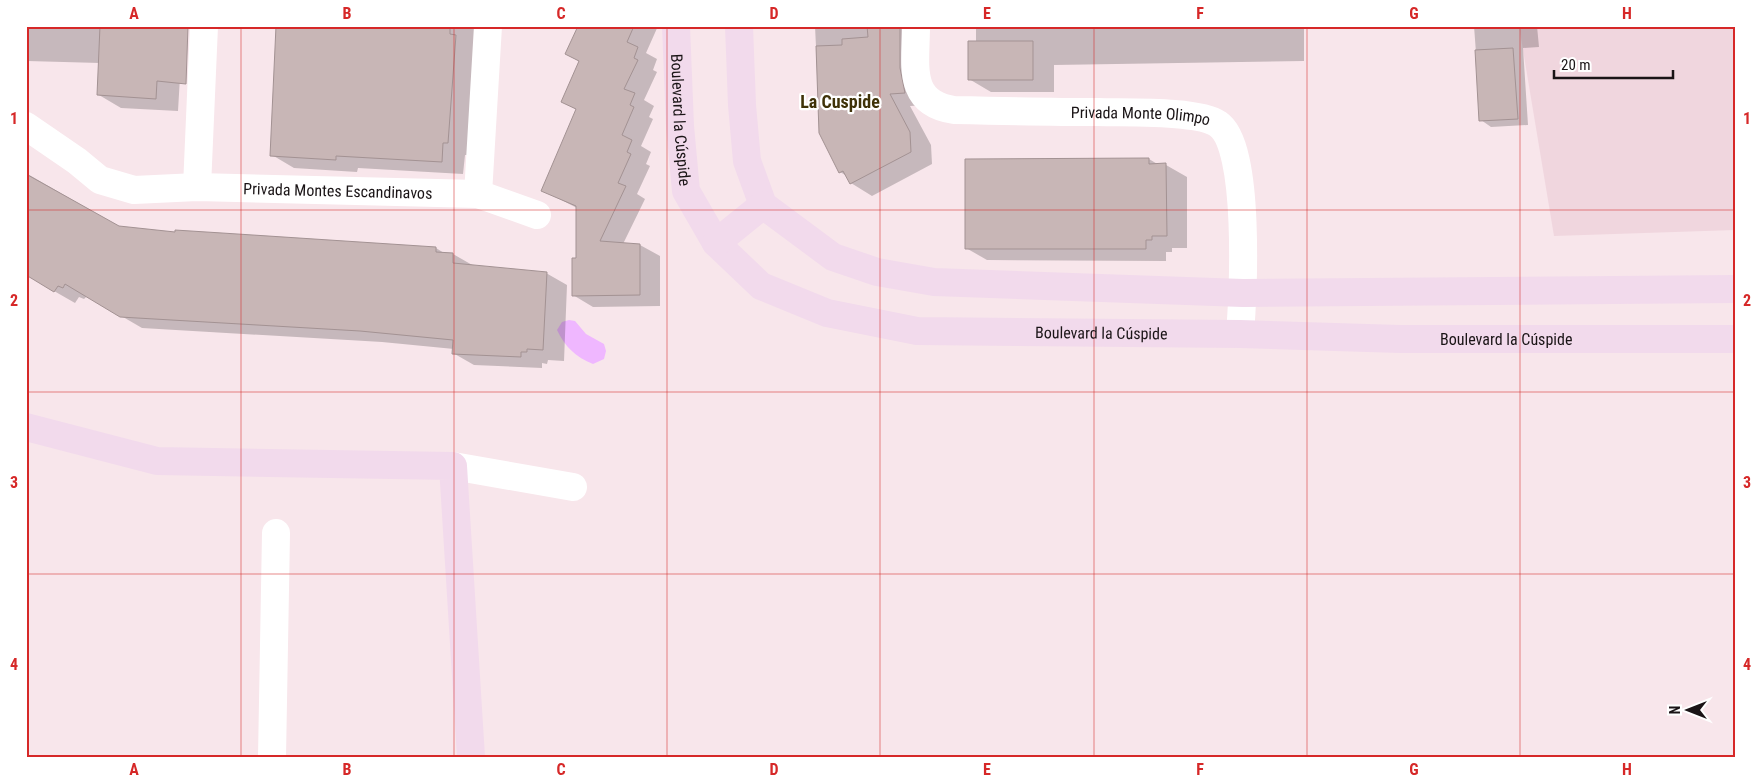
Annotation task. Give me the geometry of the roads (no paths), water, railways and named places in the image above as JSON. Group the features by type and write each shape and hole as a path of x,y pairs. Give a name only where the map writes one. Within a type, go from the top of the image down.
{"street":[{"path":"197,187 204,26"},
{"path":"478,194 488,26"},
{"name":"Boulevard la Cúspide","path":"676,26 680,126 686,191 716,243 761,286 827,313 917,331 1240,334 1400,339 1735,338"},
{"path":"739,26 742,106 747,161 763,205 833,257 877,272 934,282 1243,293 1735,289"},
{"name":"Privada Monte Olimpo","path":"916,26 918,85 924,98 938,108 954,110 1157,113 1195,117 1218,123 1231,140 1237,162 1242,222 1243,293 1240,334"},
{"name":"Privada Montes Escandinavos","path":"26,126 77,161 100,180 134,190 197,187 478,194 537,215"},
{"path":"716,243 763,205"},
{"path":"26,427 157,461 453,466 573,487"},
{"path":"453,466 471,757"},
{"path":"272,757 276,532"}],"district":[{"name":"La Cuspide","path":"840,102"}]}
